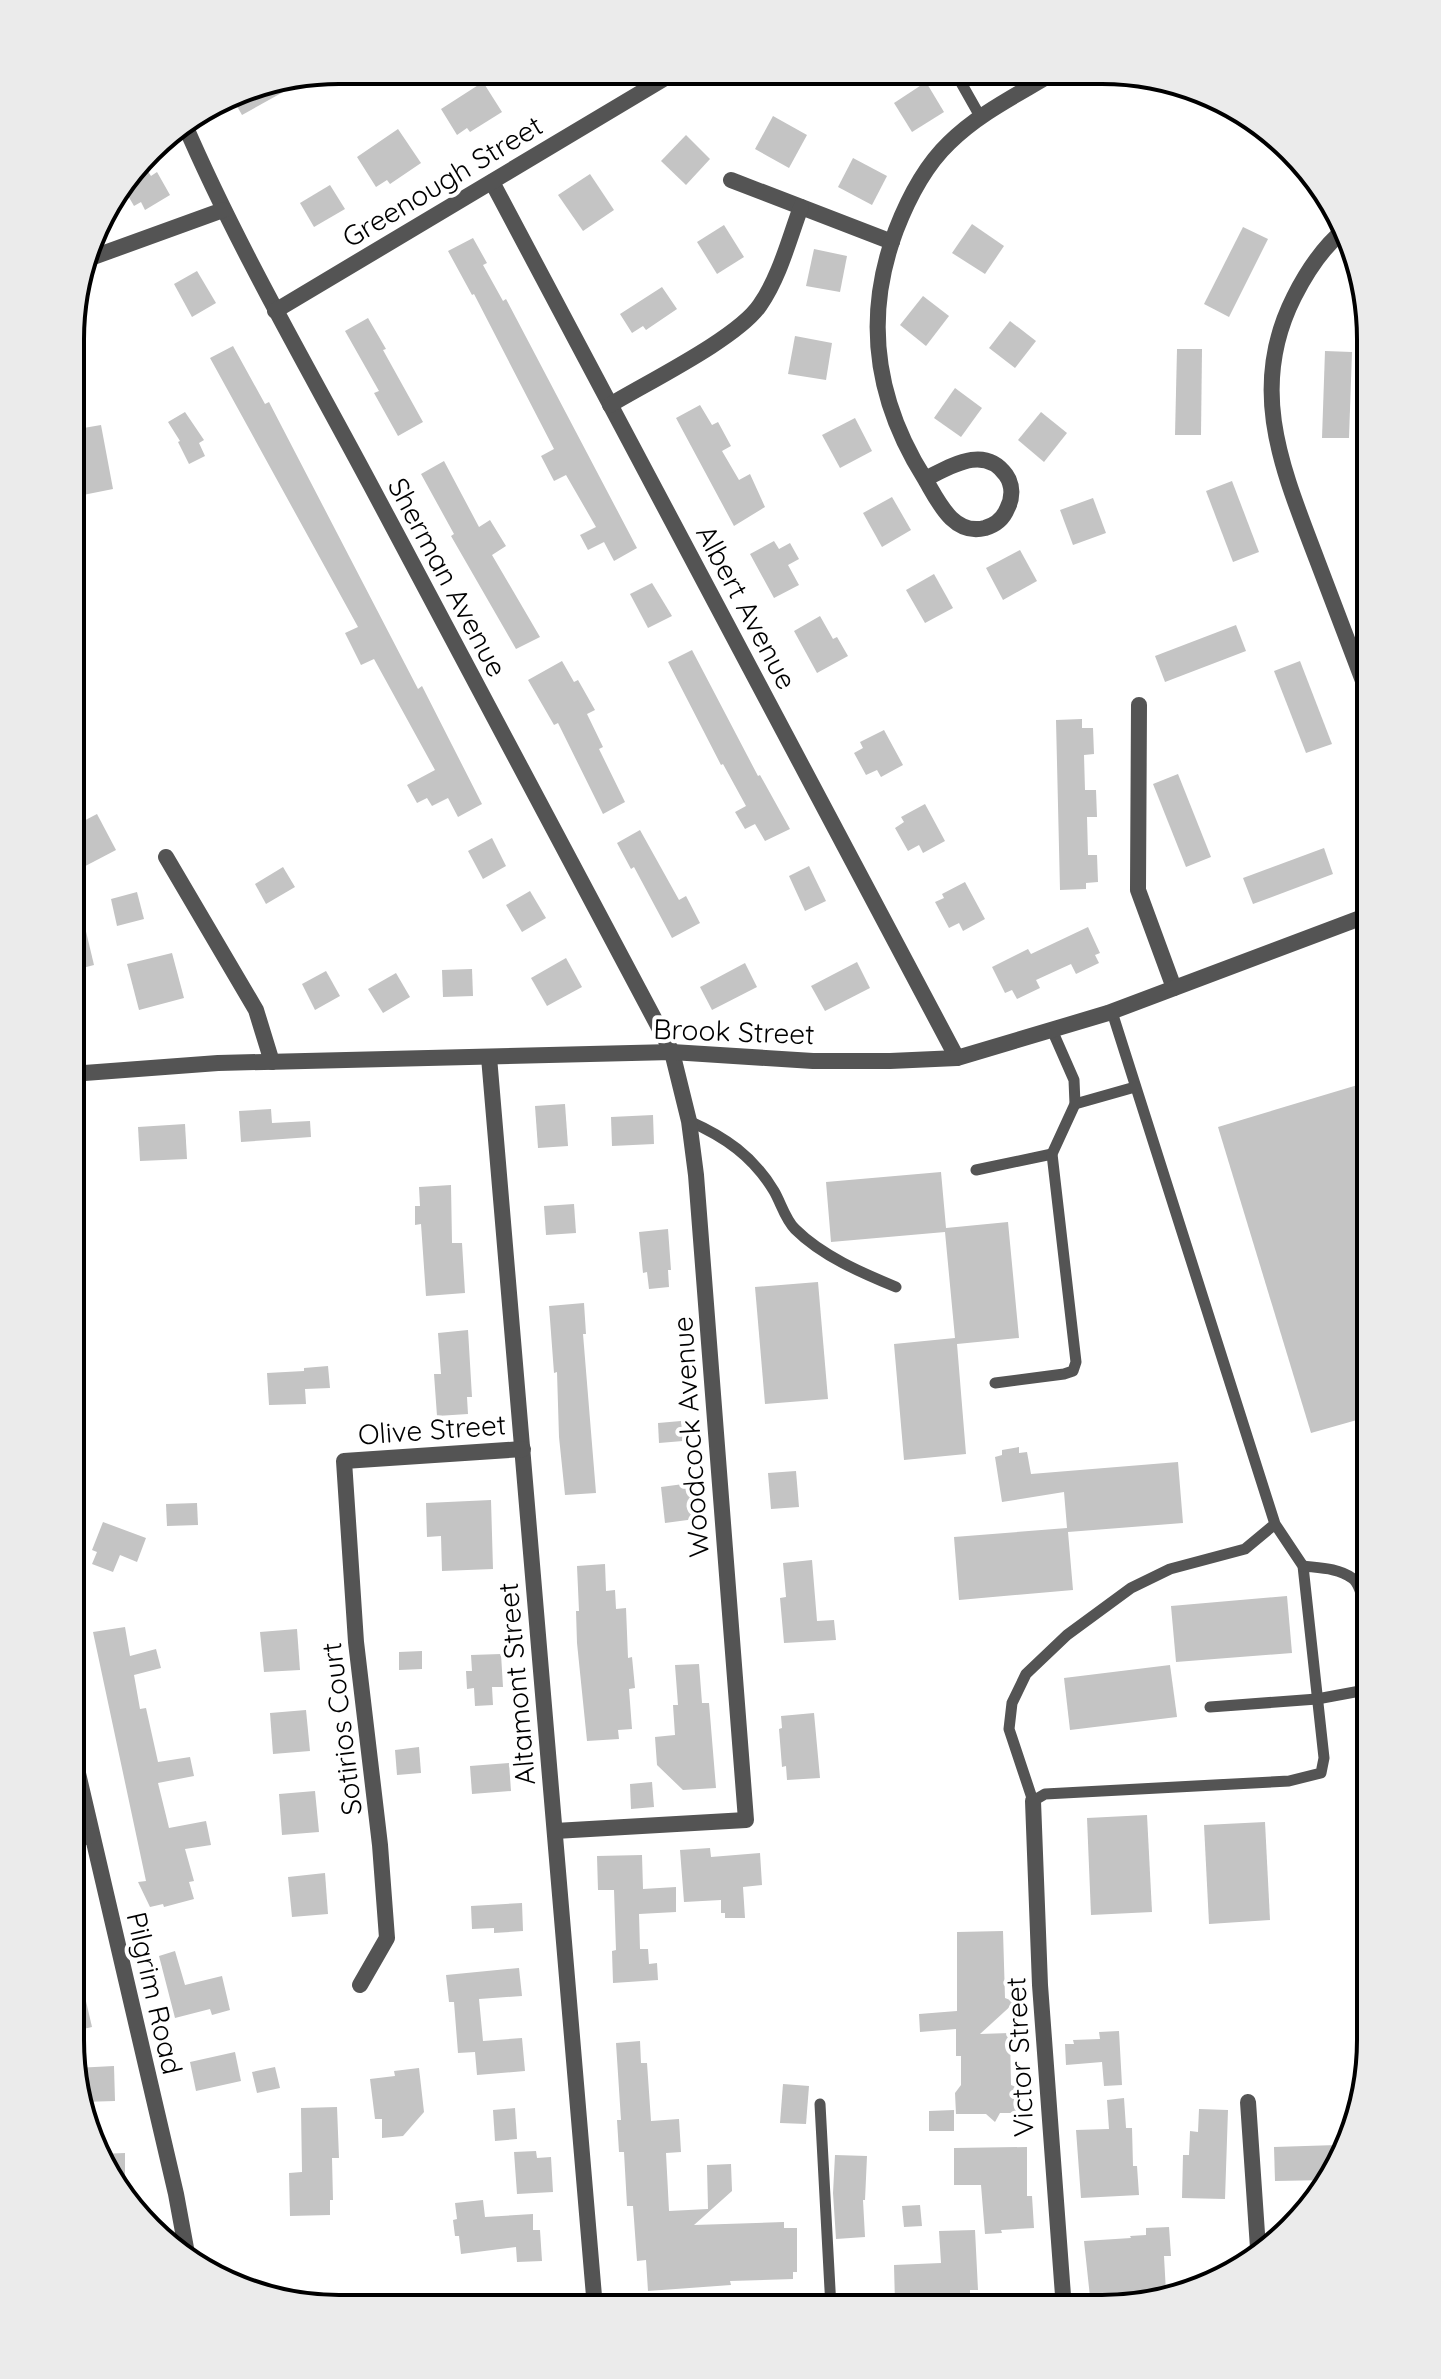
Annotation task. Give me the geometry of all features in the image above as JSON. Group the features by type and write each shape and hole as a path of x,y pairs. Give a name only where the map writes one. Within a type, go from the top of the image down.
{"street":[{"name":"Greenough Street","path":"275,311 655,84"},
{"path":"925,479 965,460 986,460 996,465 1009,481 1010,502 998,522 977,529 966,528 947,515 914,462 888,401 878,353 877,307 884,268 904,212 930,166 949,144 981,118 1036,84"},
{"name":"Sherman Avenue","path":"189,134 223,210 275,311 672,1052"},
{"path":"731,180 892,242"},
{"name":"Albert Avenue","path":"492,182 957,1058"},
{"path":"610,405 714,343 760,306 801,207"},
{"path":"99,255 223,210"},
{"path":"1337,238 1312,265 1279,327 1271,400 1282,469 1357,665"},
{"path":"1139,705 1138,890 1174,988"},
{"path":"166,857 256,1010 272,1062"},
{"name":"Brook Street","path":"84,1073 218,1063 672,1052 813,1061 957,1058 1112,1012 1357,919"},
{"name":"Woodcock Avenue","path":"555,1831 746,1820 696,1175 689,1121 672,1052"},
{"name":"Altamont Street","path":"489,1057 594,2295"},
{"name":"Olive Street","path":"344,1461 523,1449"},
{"name":"Sotirios Court","path":"344,1461 356,1642 380,1845 387,1938 360,1985"},
{"name":"Victor Street","path":"1033,1801 1040,1985 1063,2295"},
{"name":"Pilgrim Road","path":"84,1804 185,2243"},
{"path":"84,1837 91,1836"},
{"path":"1248,2102 1258,2242"}],"lane":[{"path":"962,84 981,118"},
{"path":"1112,1012 1275,1524 1303,1566 1324,1758 1321,1773 1289,1781 1045,1794 1033,1801 1009,1729 1012,1703 1026,1674 1067,1635 1131,1588 1170,1569 1245,1549 1275,1524"},
{"path":"995,1383 1064,1374 1073,1371 1076,1362 1052,1154 1075,1104 1074,1080 1052,1030"},
{"path":"1075,1104 1135,1087"},
{"path":"689,1121 721,1136 743,1153 773,1190 793,1227 809,1240 859,1272 896,1287"},
{"path":"976,1170 1052,1154"},
{"path":"1303,1566 1335,1570 1356,1583"},
{"path":"1210,1707 1317,1699 1356,1692"},
{"path":"820,2104 830,2295"}],"building":[{"path":"484,84 502,112 470,132 467,128 457,135 441,109"},
{"path":"927,84 944,112 912,132 894,103"},
{"path":"287,90 242,115 236,105"},
{"path":"773,116 807,135 789,168 755,149"},
{"path":"398,129 421,163 390,184 387,180 376,187 357,157"},
{"path":"686,135 710,159 686,185 661,161"},
{"path":"853,158 887,176 872,205 838,187"},
{"path":"147,171 151,176 157,172 170,195 145,210 141,202 134,206 128,196"},
{"path":"590,174 614,210 583,231 558,195"},
{"path":"330,185 345,209 314,227 300,203"},
{"path":"972,224 1004,246 985,274 952,253"},
{"path":"724,225 744,257 717,274 697,242"},
{"path":"1243,227 1268,239 1229,317 1204,304"},
{"path":"473,238 487,263 483,265 503,301 506,299 637,548 614,561 604,542 588,550 580,535 596,527 566,475 554,481 541,456 554,449 474,294 448,251"},
{"path":"814,249 847,256 840,292 806,286"},
{"path":"197,271 216,303 192,317 174,284"},
{"path":"662,287 677,309 646,330 643,326 632,333 620,314"},
{"path":"923,296 949,316 926,346 900,325"},
{"path":"368,318 423,422 398,436 374,393 379,391 345,331"},
{"path":"1010,321 1036,341 1015,368 989,348"},
{"path":"795,336 832,343 826,380 788,374"},
{"path":"233,346 265,404 269,402 418,689 422,686 482,804 458,817 448,798 432,806 427,798 417,803 407,785 435,770 374,659 361,665 345,633 358,627 210,358"},
{"path":"1177,349 1202,349 1201,435 1175,435"},
{"path":"1325,351 1352,352 1349,438 1322,438"},
{"path":"955,388 982,408 961,437 934,418"},
{"path":"700,405 712,425 718,422 731,446 722,451 739,480 750,474 765,507 734,526 676,418"},
{"path":"185,412 204,440 199,443 205,456 189,464 168,422"},
{"path":"1041,412 1067,433 1044,462 1018,440"},
{"path":"855,418 872,451 840,468 822,435"},
{"path":"101,425 113,489 84,495 84,428"},
{"path":"444,461 479,527 490,520 506,546 492,555 540,637 516,649 451,536 454,534 421,474"},
{"path":"1232,481 1259,552 1233,562 1206,491"},
{"path":"892,497 911,530 882,547 863,513"},
{"path":"1093,498 1106,533 1073,545 1060,510"},
{"path":"774,541 779,549 790,543 799,559 788,565 799,585 774,598 750,554"},
{"path":"1020,550 1037,581 1003,600 986,568"},
{"path":"934,574 953,608 925,623 906,590"},
{"path":"652,583 672,616 648,628 630,594"},
{"path":"820,616 833,639 837,637 848,656 817,673 794,631"},
{"path":"1236,625 1246,651 1165,682 1155,656"},
{"path":"692,650 758,776 790,829 765,841 755,824 745,829 735,812 746,806 721,765 668,662"},
{"path":"562,661 574,682 578,680 595,710 587,714 603,747 599,749 625,802 603,814 558,723 554,725 528,680"},
{"path":"1300,661 1332,744 1306,753 1274,671"},
{"path":"1082,719 1082,728 1093,728 1094,754 1084,755 1085,790 1096,790 1097,817 1087,817 1088,855 1097,855 1098,882 1086,883 1086,889 1060,890 1056,720"},
{"path":"884,730 903,765 881,777 877,770 866,775 854,753 863,748 860,742"},
{"path":"1178,774 1211,857 1186,867 1153,784"},
{"path":"925,804 945,841 923,853 919,845 908,851 895,828 904,822 901,817"},
{"path":"97,814 116,850 84,867 84,821"},
{"path":"640,830 679,900 686,896 700,923 672,938 634,867 631,869 617,843"},
{"path":"492,838 506,866 483,879 468,851"},
{"path":"1324,848 1333,874 1253,904 1243,878"},
{"path":"809,866 826,901 805,911 789,876"},
{"path":"283,867 295,887 266,904 255,884"},
{"path":"965,882 985,919 963,931 959,923 949,928 935,902 944,898 942,894"},
{"path":"530,891 546,918 522,932 506,905"},
{"path":"137,892 144,919 117,926 111,899"},
{"path":"84,923 94,965 84,968"},
{"path":"1088,927 1100,953 1095,955 1099,963 1076,974 1071,964 1036,980 1040,988 1017,999 1012,990 1005,993 992,967 1028,949 1031,954"},
{"path":"172,953 184,998 139,1010 127,964"},
{"path":"566,958 582,987 547,1006 531,978"},
{"path":"857,962 870,988 825,1011 811,986"},
{"path":"745,963 757,987 712,1010 700,987"},
{"path":"472,969 473,996 443,997 442,970"},
{"path":"326,971 340,996 315,1010 302,984"},
{"path":"396,973 410,997 383,1013 368,989"},
{"path":"1357,1085 1356,1420 1311,1433 1218,1127"},
{"path":"565,1104 568,1146 538,1148 535,1106"},
{"path":"271,1109 272,1123 310,1121 311,1137 241,1142 239,1111"},
{"path":"653,1115 654,1144 612,1146 611,1117"},
{"path":"185,1124 187,1159 140,1161 138,1127"},
{"path":"941,1172 946,1228 1008,1222 1019,1338 957,1344 966,1454 904,1460 894,1344 955,1338 945,1232 831,1242 826,1182"},
{"path":"451,1185 452,1243 462,1243 465,1293 426,1296 421,1224 415,1225 415,1206 420,1206 419,1187"},
{"path":"574,1204 576,1233 546,1235 544,1206"},
{"path":"668,1229 669,1287 649,1289 647,1272 643,1273 639,1232"},
{"path":"818,1282 828,1399 765,1404 755,1287"},
{"path":"584,1303 586,1334 583,1334 596,1493 565,1495 557,1372 554,1373 549,1306"},
{"path":"468,1330 472,1397 467,1397 468,1414 437,1416 434,1374 441,1374 438,1333"},
{"path":"328,1366 330,1388 305,1389 306,1404 269,1405 267,1373"},
{"path":"681,1421 683,1441 659,1443 658,1423"},
{"path":"1019,1447 1019,1453 1027,1452 1031,1474 1178,1462 1183,1523 1068,1532 1073,1590 959,1600 954,1537 1067,1528 1064,1492 1002,1502 995,1457 1002,1455 1002,1450"},
{"path":"796,1471 799,1507 771,1509 768,1473"},
{"path":"691,1483 695,1519 665,1523 661,1487"},
{"path":"491,1500 493,1569 442,1571 441,1536 427,1537 426,1503"},
{"path":"197,1503 198,1525 167,1526 166,1504"},
{"path":"103,1522 146,1538 137,1562 120,1555 113,1572 92,1564 97,1552 92,1550"},
{"path":"812,1560 817,1621 834,1620 836,1640 784,1643 780,1598 786,1597 783,1563"},
{"path":"605,1564 606,1591 615,1590 616,1609 626,1608 628,1658 632,1657 635,1688 629,1689 632,1729 618,1730 619,1739 587,1741 577,1643 577,1566"},
{"path":"1287,1596 1292,1653 1176,1662 1171,1606"},
{"path":"125,1627 130,1656 156,1649 161,1668 134,1675 140,1709 146,1708 158,1762 190,1757 194,1776 158,1783 169,1828 206,1821 211,1845 185,1849 194,1881 189,1882 194,1899 164,1907 163,1904 150,1907 138,1882 146,1881 93,1632"},
{"path":"297,1629 300,1670 264,1672 260,1632"},
{"path":"422,1651 422,1669 399,1670 399,1652"},
{"path":"501,1654 503,1687 492,1687 493,1705 475,1706 474,1688 467,1689 466,1671 472,1671 471,1655"},
{"path":"699,1664 702,1703 709,1703 716,1788 683,1790 657,1765 655,1737 675,1735 673,1705 678,1705 675,1665"},
{"path":"1170,1665 1177,1717 1070,1730 1064,1678"},
{"path":"306,1710 310,1751 273,1754 270,1713"},
{"path":"814,1713 820,1778 787,1780 786,1766 782,1767 781,1716"},
{"path":"419,1747 421,1773 397,1775 395,1750"},
{"path":"509,1763 511,1791 472,1794 470,1766"},
{"path":"652,1782 654,1807 631,1809 630,1784"},
{"path":"315,1791 319,1832 282,1835 279,1794"},
{"path":"1147,1815 1152,1912 1091,1915 1087,1818"},
{"path":"1265,1822 1270,1920 1209,1924 1204,1825"},
{"path":"710,1848 711,1857 760,1853 762,1885 743,1887 745,1918 725,1918 725,1913 721,1913 721,1900 684,1902 680,1850"},
{"path":"642,1855 643,1889 676,1887 676,1912 639,1914 640,1949 648,1949 649,1964 657,1963 658,1980 613,1983 612,1951 616,1950 614,1890 598,1890 597,1856"},
{"path":"325,1873 328,1914 292,1917 288,1877"},
{"path":"522,1903 523,1931 494,1933 494,1928 472,1929 471,1906"},
{"path":"1003,1931 1005,1998 1015,2002 980,2034 1010,2033 1011,2085 1016,2087 1017,2113 1000,2113 995,2122 986,2114 956,2114 955,2093 961,2085 961,2056 956,2056 956,2029 920,2032 919,2014 957,2011 957,1932"},
{"path":"175,1951 185,1985 222,1976 230,2010 212,2015 210,2009 175,2018 159,1956"},
{"path":"519,1968 522,1996 479,1999 483,2041 522,2038 525,2071 477,2075 475,2052 458,2053 454,2002 449,2002 446,1975"},
{"path":"84,1997 92,2027 84,2029"},
{"path":"1119,2031 1122,2085 1104,2086 1102,2062 1066,2065 1065,2044 1074,2044 1073,2040 1100,2039 1099,2032"},
{"path":"640,2041 641,2063 647,2063 651,2121 679,2119 681,2152 666,2153 669,2211 708,2209 707,2165 731,2164 732,2191 694,2225 784,2222 784,2228 797,2228 797,2272 793,2272 793,2279 730,2281 731,2285 648,2291 646,2260 637,2261 633,2206 627,2206 624,2152 619,2152 617,2120 621,2120 616,2043"},
{"path":"235,2052 241,2081 196,2091 190,2062"},
{"path":"114,2066 115,2101 92,2102 86,2067"},
{"path":"275,2067 280,2088 257,2093 252,2072"},
{"path":"419,2068 424,2112 403,2136 382,2138 382,2119 375,2119 370,2079 395,2076 394,2071"},
{"path":"783,2084 809,2086 806,2124 780,2123"},
{"path":"1124,2098 1126,2128 1132,2128 1133,2166 1137,2166 1139,2195 1081,2198 1076,2130 1109,2129 1107,2100"},
{"path":"337,2107 339,2158 332,2158 333,2200 330,2200 330,2215 290,2216 289,2173 302,2172 301,2108"},
{"path":"515,2108 517,2139 495,2141 493,2110"},
{"path":"1199,2109 1228,2110 1225,2199 1182,2198 1183,2155 1189,2155 1190,2131 1198,2132"},
{"path":"954,2110 954,2131 929,2131 929,2111"},
{"path":"1334,2145 1314,2180 1275,2181 1274,2147"},
{"path":"1027,2147 1027,2196 1032,2196 1034,2228 985,2234 981,2185 954,2185 954,2148"},
{"path":"536,2151 537,2158 551,2157 553,2192 517,2194 514,2152"},
{"path":"125,2153 125,2178 118,2168 111,2154"},
{"path":"835,2155 867,2156 863,2200 865,2237 836,2239 833,2193"},
{"path":"483,2200 485,2217 533,2214 533,2230 540,2230 542,2261 517,2262 516,2247 461,2254 453,2220 457,2219 455,2203"},
{"path":"920,2205 922,2226 904,2227 902,2206"},
{"path":"1169,2227 1171,2256 1164,2256 1166,2286 1136,2293 1090,2295 1084,2241 1146,2235 1146,2228"},
{"path":"975,2230 978,2290 960,2295 895,2295 894,2265 941,2263 939,2231"}]}
